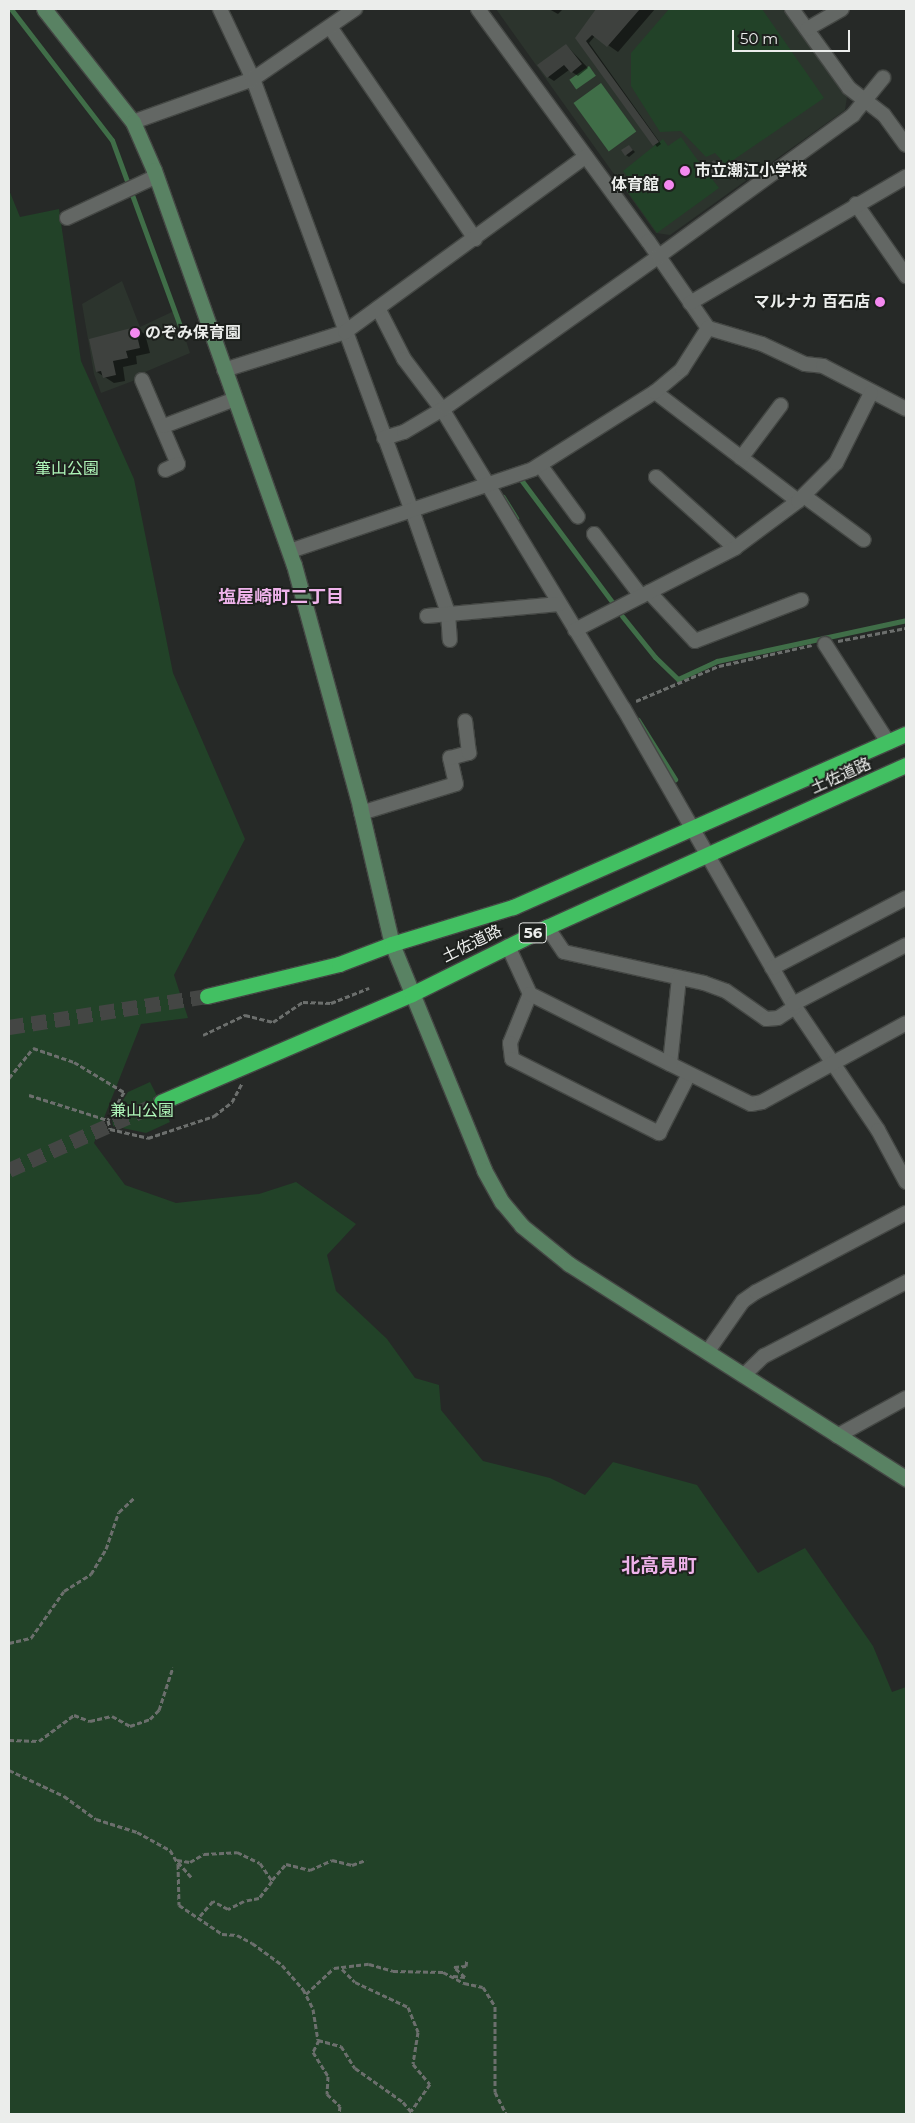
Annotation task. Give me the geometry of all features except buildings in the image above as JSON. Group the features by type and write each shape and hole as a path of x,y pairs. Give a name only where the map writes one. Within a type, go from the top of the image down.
{"highway":[{"name":"土佐道路","path":"207,996 339,964 392,944 513,907 692,830 906,734"},
{"name":"土佐道路","path":"161,1102 412,994 547,927 906,765"}],"street":[{"path":"46,9 133,122 157,176 224,370 290,551 361,813 392,944 484,1170 502,1202 522,1226 569,1264 906,1479"},
{"path":"220,9 253,79 344,332 412,510 448,613 450,640"},
{"path":"133,122 253,79 355,9"},
{"path":"478,9 659,256 708,328 762,344 805,364 823,366 871,393 906,409"},
{"path":"792,9 849,88 884,115 906,145"},
{"path":"807,29 842,9"},
{"path":"330,27 475,239"},
{"path":"384,438 404,432 442,409 659,256 853,115 883,78"},
{"path":"224,370 344,332 475,239 586,156"},
{"path":"66,218 157,176"},
{"path":"690,303 856,204 906,177"},
{"path":"856,204 906,276"},
{"path":"378,308 404,359 442,409 624,709 706,856 794,1006 834,1062 878,1130 906,1182"},
{"path":"290,551 489,486 540,465 655,392 682,369 708,328"},
{"path":"142,380 157,420 164,426 178,464 165,470"},
{"path":"655,392 741,458 864,540"},
{"path":"575,630 735,548 801,499 836,462 871,393"},
{"path":"164,426 235,399"},
{"path":"741,458 781,405"},
{"path":"540,465 578,517"},
{"path":"656,477 735,548"},
{"path":"594,534 645,594 695,642 801,600"},
{"path":"426,616 559,604"},
{"path":"825,644 888,742"},
{"path":"361,813 456,784 450,758 469,753 465,721"},
{"path":"772,968 906,898"},
{"path":"547,927 564,952 679,978 726,991 766,1019 778,1018 794,1006 906,945"},
{"path":"508,946 530,994 751,1104 762,1102 906,1023"},
{"path":"670,1064 679,978"},
{"path":"530,994 510,1043 512,1058 659,1133 689,1074"},
{"path":"708,1352 743,1301 756,1292 906,1213"},
{"path":"744,1375 764,1356 906,1282"},
{"path":"837,1436 906,1398"}],"path":[{"path":"624,709 719,666 906,628"},
{"path":"203,1035 245,1015 273,1022 303,1002 331,1003 369,988"},
{"path":"9,1078 33,1048 74,1062 124,1092 108,1120 110,1129 148,1138 214,1116 232,1102 245,1076"},
{"path":"29,1095 108,1120"},
{"path":"9,1643 31,1638 64,1590 91,1574 106,1549 119,1512 134,1498"},
{"path":"9,1740 39,1741 74,1715 90,1721 112,1716 130,1726 150,1718 159,1710 173,1667"},
{"path":"9,1770 64,1796 96,1819 137,1832 160,1844 170,1850 191,1877"},
{"path":"177,1861 190,1862 204,1854 237,1852 260,1863 272,1881"},
{"path":"198,1918 213,1901 228,1908 244,1900 259,1898 286,1864 310,1870 332,1860 352,1865 366,1860"},
{"path":"177,1861 179,1905 222,1934 240,1936 254,1945 287,1970 306,1994 313,2009 319,2040 313,2052 328,2076 327,2094 340,2106 339,2114"},
{"path":"452,1976 465,1977 454,1967 466,1966 467,1960"},
{"path":"306,1994 330,1970 372,1964 393,1972 443,1972 487,1990 495,2006 495,2092 506,2114"},
{"path":"342,1968 355,1982 408,2007 418,2032 413,2064 428,2079 429,2087"},
{"path":"319,2040 339,2045 355,2068 412,2112 416,2100 434,2082"}],"shaded area":[{"name":"市立潮江小学校","path":"496,9 784,9 847,97 845,110 670,235 656,233"},
{"path":"589,66 596,76 576,90 569,80"},
{"path":"601,83 636,132 609,152 573,103"},
{"name":"のぞみ保育園","path":"122,281 140,327 176,310 190,353 145,372 146,376 101,393 94,374 82,304"}],"green space":[{"path":"669,9 762,9 824,98 726,165 715,153 706,157 681,131 660,132 631,86 631,53"},
{"name":"体育館","path":"681,137 699,162 702,160 705,165 703,167 719,188 657,233 620,181 627,176 623,171 663,139 668,146"},
{"name":"筆山公園","path":"9,190 20,217 59,209 81,361 134,479 173,673 245,839 174,975 188,1018 141,1024 94,1143 125,1185 176,1203 259,1194 296,1182 356,1224 327,1255 336,1291 387,1339 415,1378 439,1385 441,1410 483,1461 550,1478 585,1495 613,1462 697,1485 758,1573 805,1548 873,1646 892,1692 906,1687 906,2114 9,2114"},
{"name":"兼山公園","path":"150,1082 170,1122 146,1133 113,1126 112,1118 128,1092"}],"waterway":[{"path":"11,9 112,140 180,326"},
{"path":"522,481 613,603"},
{"path":"503,497 516,518"},
{"path":"622,616 655,657 678,679 717,661 906,620"},
{"path":"638,720 675,779"}],"tunnel":[{"path":"9,1027 207,996"},
{"path":"9,1170 161,1102"}],"place":[{"name":"市立潮江小学校","path":"685,171"},
{"name":"体育館","path":"669,185"},
{"name":"マルナカ 百石店","path":"880,302"},
{"name":"のぞみ保育園","path":"135,333"}],"district":[{"name":"塩屋崎町二丁目","path":"281,597"},
{"name":"北高見町","path":"659,1566"}]}
